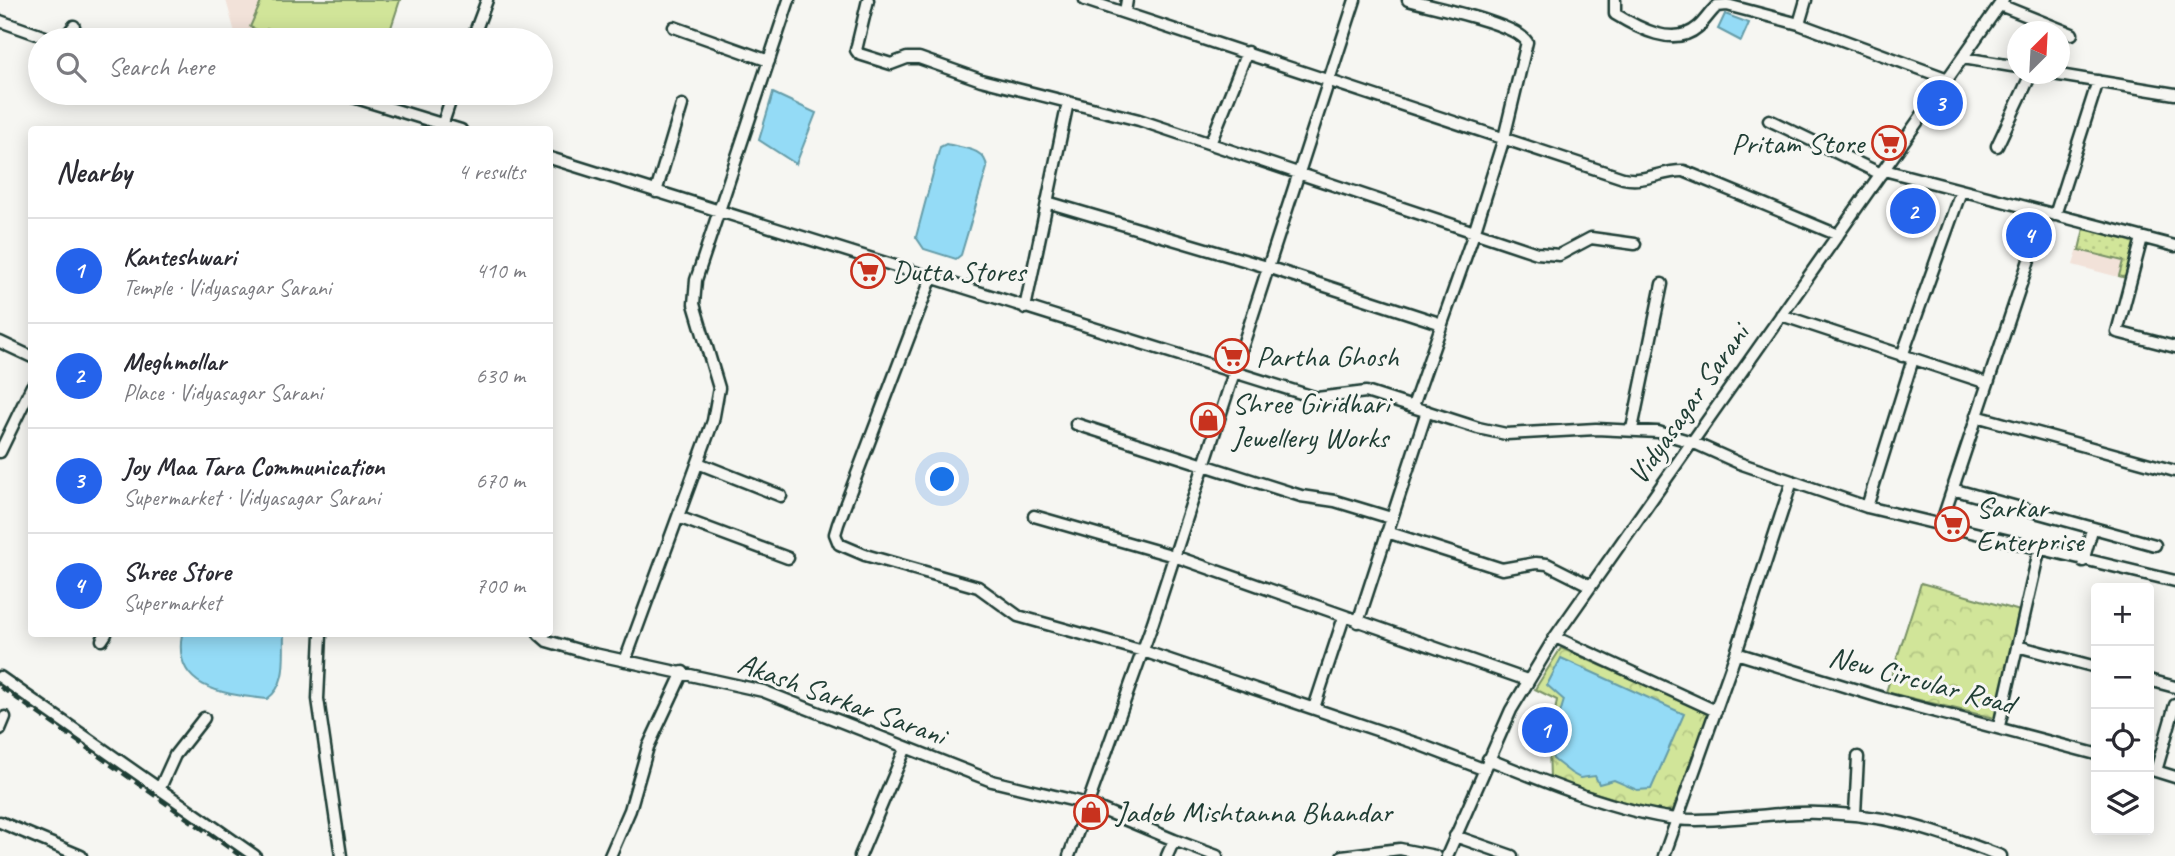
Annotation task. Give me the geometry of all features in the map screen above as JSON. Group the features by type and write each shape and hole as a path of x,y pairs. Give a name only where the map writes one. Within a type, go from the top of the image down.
{"street":[{"path":"476,28 487,0"},
{"path":"625,661 713,421 719,388 693,295 789,0"},
{"path":"868,0 855,43 859,54 891,64 907,58 919,58 981,80 1139,120 1475,230 1537,253 1551,255 1567,251 1584,239 1591,238 1635,244"},
{"path":"1085,0 1634,181 1671,171 1684,172 1838,235"},
{"path":"1125,12 1127,0"},
{"path":"1069,856 1143,651 1355,0"},
{"path":"1408,0 1523,36 1527,50 1504,138 1475,230 1413,406"},
{"path":"1615,0 1615,14 1646,29 1675,37 1697,28 1721,5 1799,24 1948,79"},
{"path":"1799,24 1806,0"},
{"path":"2002,2 2072,34"},
{"name":"Vidyasagar Sarani","path":"1447,856 1485,764 1542,656 2002,2"},
{"path":"0,21 28,31"},
{"path":"674,27 768,61"},
{"path":"1210,144 1247,52"},
{"path":"1963,58 2007,65"},
{"path":"2070,77 2175,94"},
{"path":"1940,527 1987,383 2098,81"},
{"path":"1997,146 2026,84"},
{"path":"1026,308 1068,102"},
{"path":"376,105 438,126"},
{"path":"441,126 449,105"},
{"path":"656,192 682,105"},
{"path":"1769,120 1882,172 2175,246"},
{"path":"553,159 1317,398 1366,392 1506,434 1632,429 1692,442 1867,507 2039,551 2175,581"},
{"path":"1902,356 1961,191"},
{"path":"1047,201 1268,267 1442,324"},
{"path":"2142,238 2117,332 2175,347"},
{"path":"932,279 838,524 835,534 839,544 865,555 978,587 1018,616 1143,651 1566,790 1678,819 1801,813 1854,814 1925,826 2001,856"},
{"path":"1632,429 1662,284"},
{"path":"1781,315 1987,383"},
{"path":"0,342 28,355"},
{"path":"1867,507 1913,359"},
{"path":"0,452 28,394"},
{"path":"1358,622 1427,411"},
{"path":"1976,416 2175,471"},
{"path":"1076,424 1301,496 1335,501 1391,518"},
{"path":"698,463 781,496"},
{"path":"1664,856 1736,653 1792,481"},
{"path":"1952,489 2092,530 2155,545"},
{"path":"1034,516 1174,556 1358,622 1529,677"},
{"path":"678,517 788,558"},
{"path":"2083,561 2092,530"},
{"path":"1387,532 1502,569 1535,563 1548,564 1590,585"},
{"path":"1999,726 2039,551"},
{"path":"1314,708 1344,617"},
{"path":"321,637 318,699 341,856"},
{"name":"Akash Sarkar Sarani","path":"543,637 625,661 763,691 992,781 1088,804 1217,856"},
{"path":"1555,637 1716,711"},
{"path":"2017,646 2091,666"},
{"name":"New Circular Road","path":"1736,653 1883,698 1999,726 2091,753"},
{"path":"610,856 630,810 648,747 683,672"},
{"path":"0,677 255,856"},
{"path":"2154,681 2175,687"},
{"path":"2154,764 2175,705"},
{"path":"0,729 5,718"},
{"path":"160,788 175,755 204,718"},
{"path":"860,856 906,747"},
{"path":"1854,814 1858,757"},
{"path":"2154,771 2175,777"},
{"path":"0,822 81,856"},
{"path":"1455,836 1512,856"},
{"path":"1167,856 1174,840"},
{"path":"1342,856 1400,849 1435,856"}],"shaded area":[{"path":"226,0 400,0 391,28 234,28"},
{"path":"2085,224 2136,242 2126,279 2073,265"}],"green space":[{"path":"262,0 400,0 391,28 250,27"},
{"path":"2085,224 2133,237 2136,242 2126,278 2119,276 2123,261 2079,250"},
{"path":"1921,583 2020,611 1998,719 1886,692"},
{"path":"1561,648 1709,713 1673,810 1659,812 1550,779 1549,746 1557,700 1535,689"}],"water":[{"path":"1725,14 1749,23 1741,41 1718,29"},
{"path":"773,93 816,113 796,164 759,140"},
{"path":"946,144 978,153 986,161 987,168 961,255 956,259 924,249 916,237 940,147"},
{"path":"182,637 284,637 281,678 274,693 267,699 235,695 205,686 193,678 185,667 181,653"},
{"path":"1561,658 1684,714 1651,789 1637,790 1614,780 1599,784 1595,776 1580,778 1553,759 1550,748 1558,743 1563,720 1559,717 1564,700 1547,685"}],"railway":[{"path":"0,687 240,856"}],"place":[{"name":"Joy Maa Tara Communication","path":"1940,103"},
{"name":"Pritam Store","path":"1889,143"},
{"name":"Meghmollar","path":"1913,211"},
{"name":"Shree Store","path":"2029,235"},
{"name":"Dutta Stores","path":"868,271"},
{"name":"Partha Ghosh","path":"1232,356"},
{"name":"Shree Giridhari Jewellery Works","path":"1208,420"},
{"name":"Sarkar Enterprise","path":"1952,524"},
{"name":"Kanteshwari","path":"1545,730"},
{"name":"Jadob Mishtanna Bhandar","path":"1091,812"}]}
